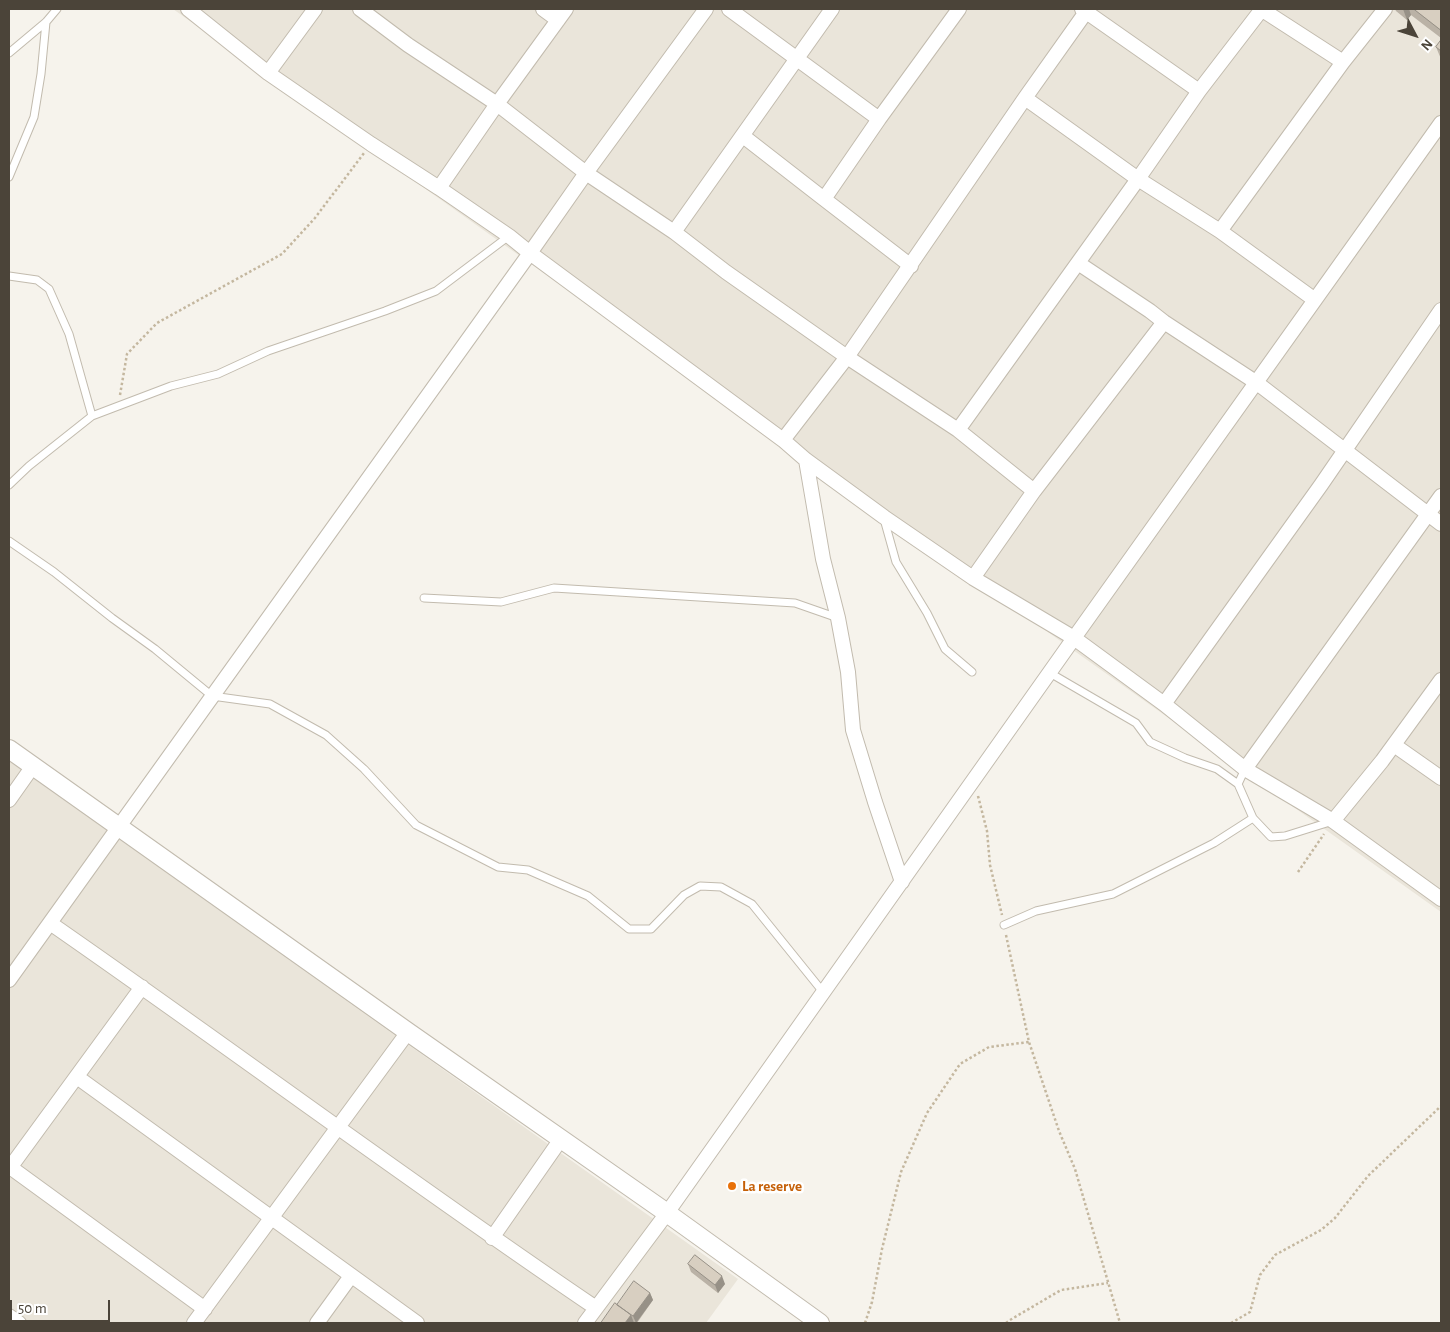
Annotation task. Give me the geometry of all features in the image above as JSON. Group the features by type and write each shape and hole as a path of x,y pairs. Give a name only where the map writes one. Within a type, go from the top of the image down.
{"street":[{"path":"188,9 268,73 509,236 884,517 973,578 1074,638 1164,704 1245,769 1333,821 1441,899"},
{"path":"268,73 315,9"},
{"path":"360,9 408,45 497,104 586,173 674,232 726,272 848,357 958,430 1034,491"},
{"path":"439,188 562,14 543,9"},
{"path":"9,980 586,173 706,9"},
{"path":"729,9 879,119"},
{"path":"674,232 832,9"},
{"path":"824,200 879,119 960,9"},
{"path":"958,430 1138,179 1199,90 1262,9 1343,62"},
{"path":"1220,231 1343,62 1385,9"},
{"path":"783,440 848,357 1084,10 1199,90"},
{"path":"1025,98 1138,179 1220,231 1316,300"},
{"path":"585,1323 667,1213 1074,638 1440,129"},
{"path":"743,136 910,266"},
{"path":"1078,263 1257,383 1441,524"},
{"path":"1164,704 1345,450 1441,310"},
{"path":"973,578 1034,491 1164,322"},
{"path":"806,460 823,559 838,618 848,672 853,730 874,802 902,882"},
{"path":"1245,769 1441,496"},
{"path":"1333,821 1394,745 1441,680"},
{"path":"1394,745 1441,778"},
{"path":"9,749 820,1323"},
{"path":"9,800 33,766"},
{"path":"50,923 439,1198 492,1238 596,1308"},
{"path":"142,987 10,1168 205,1309"},
{"path":"194,1323 408,1032"},
{"path":"77,1077 417,1323"},
{"path":"492,1238 561,1139"},
{"path":"317,1323 352,1276"},
{"path":"9,1316 19,1323"}],"lane":[{"path":"9,52 46,22 57,9"},
{"path":"9,177 34,117 41,74 46,22"},
{"path":"9,485 29,466 92,416 172,386 218,374 268,351 385,311 436,291 509,236"},
{"path":"9,276 36,280 49,289 70,334 92,416"},
{"path":"884,517 896,562 927,612 945,649 972,672"},
{"path":"9,541 54,572 212,696 270,704 326,735 364,769 416,825 498,867 528,870 588,896 629,929 651,929 684,895 700,886 721,887 752,904 824,993"},
{"path":"424,598 501,602 554,588 795,603 838,618"},
{"path":"1050,673 1136,724 1150,742 1185,758 1217,769 1238,784 1253,818 1271,836 1285,836 1333,821"},
{"path":"1238,784 1245,769"},
{"path":"1004,925 1036,911 1113,894 1214,843 1253,818"}],"path":[{"path":"118,406 127,354 157,323 282,254 315,218 371,144"},
{"path":"973,783 986,824 990,865 1029,1042 1059,1131 1075,1170 1120,1323"},
{"path":"1298,872 1333,821"},
{"path":"865,1323 872,1302 882,1249 901,1172 927,1113 960,1064 989,1047 1029,1042"},
{"path":"1231,1323 1250,1312 1260,1275 1275,1255 1321,1230 1335,1218 1368,1176 1441,1106"},
{"path":"1006,1323 1060,1290 1108,1283"}],"shaded area":[{"path":"173,9 1441,9 1441,912"},
{"path":"9,761 738,1279 706,1323 9,1323"}],"building":[{"path":"1414,9 1440,9 1441,30"},
{"path":"1441,40 1441,51 1436,47"},
{"path":"695,1255 722,1276 715,1285 688,1264"},
{"path":"634,1281 650,1293 633,1316 617,1305"},
{"path":"615,1303 631,1315 625,1323 601,1323"}],"place":[{"name":"La reserve","path":"732,1186"}]}
